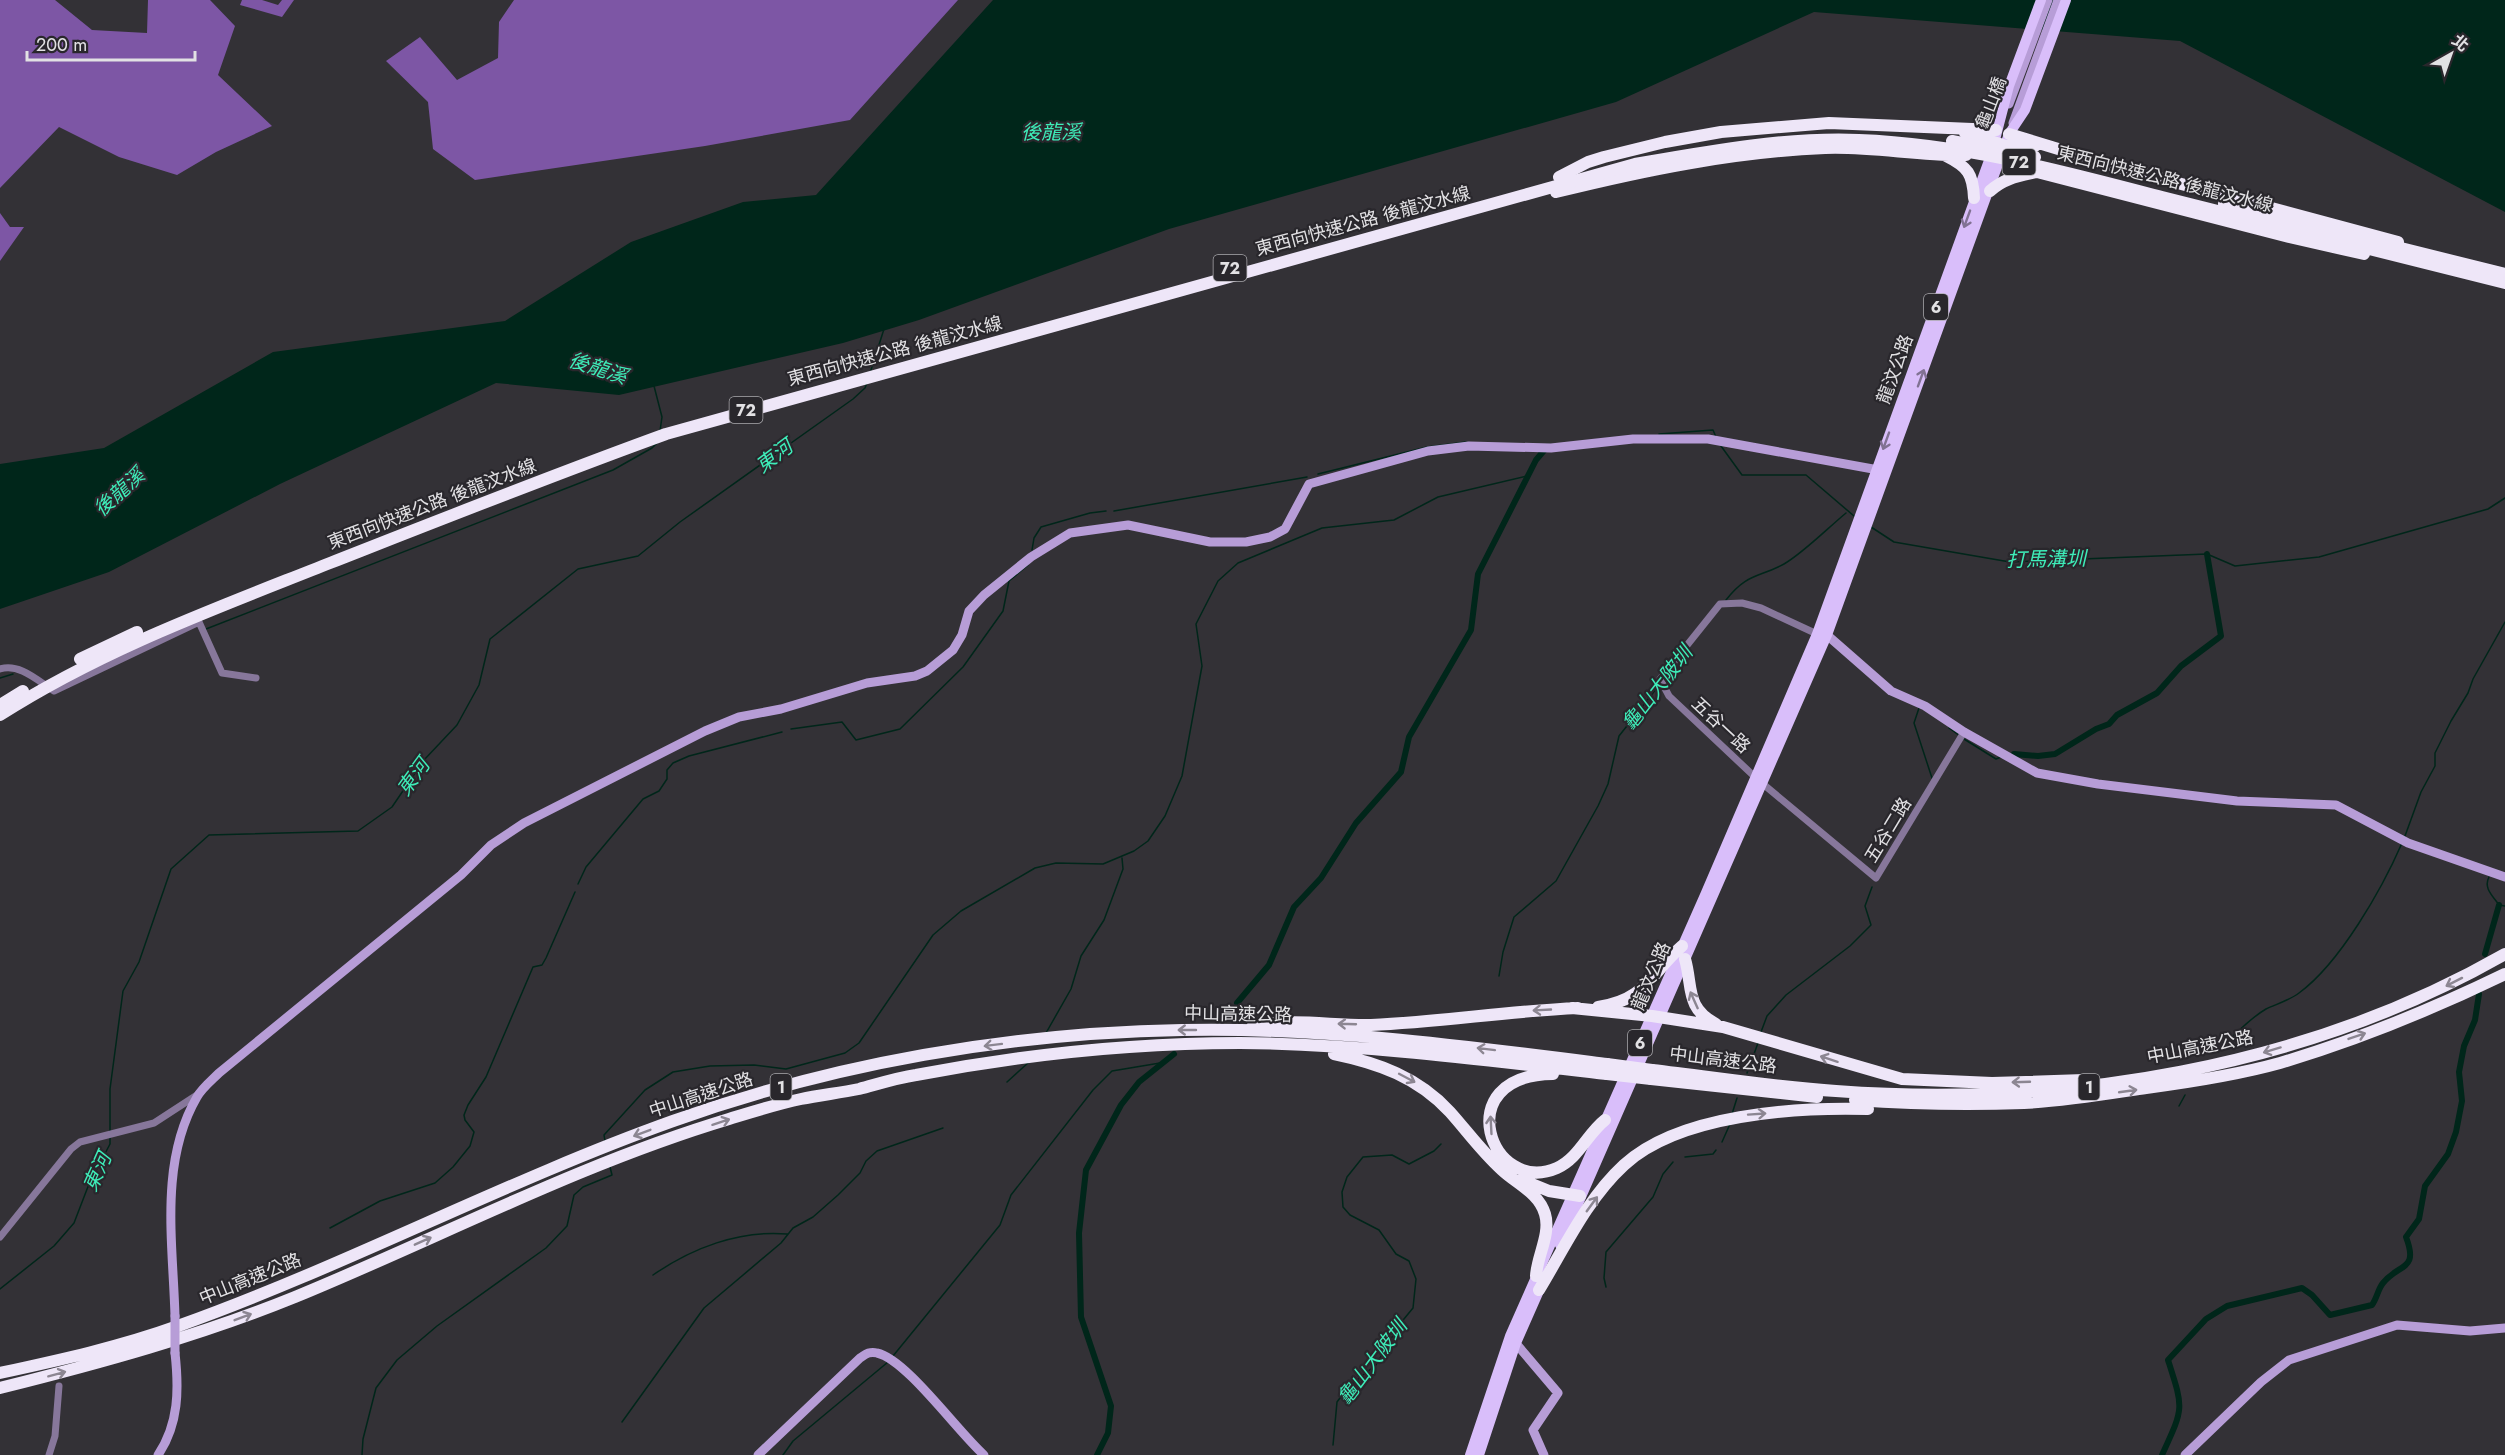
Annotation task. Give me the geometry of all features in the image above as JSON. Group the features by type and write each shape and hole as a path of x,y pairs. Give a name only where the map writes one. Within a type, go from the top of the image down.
{"highway":[{"path":"1559,177 1588,162 1604,157 1665,142 1721,132 1829,123 1996,130"},
{"path":"1948,129 1998,150 2037,172 2289,237 2403,263 2426,264"},
{"name":"東西向快速公路 後龍汶水線","path":"0,705 107,645 144,629 663,426 1559,177 1633,158 1721,140 1828,133 1924,138 1983,145 2505,274"},
{"path":"2009,134 2042,146 2353,228 2426,250 2446,260"},
{"name":"東西向快速公路 後龍汶水線","path":"0,715 77,669 148,635 573,468 666,434 1635,164 1722,148 1797,141 1858,140 1957,150 2038,165 2505,283"},
{"path":"1525,195 1553,193 1635,172 1767,152 1827,148 1945,156 2042,146"},
{"path":"1945,156 1962,164 1972,178 1974,198"},
{"path":"1990,191 1999,183 2037,172"},
{"path":"1236,1031 1273,1022 1371,1025 1612,1004 1635,995 1682,946"},
{"name":"中山高速公路","path":"0,1373 113,1346 174,1328 285,1286 447,1214 673,1121 790,1085 914,1057 1073,1035 1183,1030 1236,1031 1382,1038 1607,1069 1836,1091 1921,1094 2028,1093 2092,1086 2236,1060 2357,1023 2437,990 2505,954"},
{"path":"1685,959 1694,1004 1708,1020 1723,1027"},
{"name":"中山高速公路","path":"1651,1074 1771,1094 1934,1104 2025,1103 2161,1086 2280,1063 2386,1026 2463,995 2505,974"},
{"path":"1572,1008 1656,1016 1723,1027 1902,1079 1992,1083 2121,1080"},
{"name":"中山高速公路","path":"0,1388 136,1353 238,1319 632,1153 716,1123 796,1100 857,1089 911,1075 1019,1058 1141,1046 1239,1043 1488,1060 1579,1071 1607,1069"},
{"path":"1291,1045 1384,1066 1412,1080 1450,1112 1502,1170 1536,1197 1543,1208 1547,1229 1536,1260 1536,1276"},
{"path":"1579,1071 1532,1075 1521,1078 1504,1089 1496,1099 1490,1116 1490,1131 1495,1147 1513,1166 1533,1172 1550,1170 1567,1162 1576,1154 1593,1129 1605,1120"},
{"path":"1539,1290 1584,1215 1604,1187 1625,1164 1654,1146 1693,1128 1746,1115 1820,1107 1893,1109 1934,1104"},
{"path":"1502,1170 1549,1191 1576,1195"}],"main road":[{"name":"龜山橋","path":"1998,150 1996,130 2009,86 2041,0"},
{"name":"龜山橋","path":"2009,134 2025,110 2066,0"},
{"name":"6","path":"1998,150 2009,134"},
{"name":"龍汶公路","path":"1529,1303 1539,1290 1605,1120 1685,959 1822,634 1881,470 1990,191 1998,150"},
{"name":"龍汶公路","path":"1881,470 1974,198 1998,150"},
{"name":"龍汶公路","path":"1470,1455 1529,1303 1536,1276 1576,1195 1656,1016 1682,946 1759,781"},
{"name":"龍汶公路","path":"1479,1455 1513,1340"}],"street":[{"name":"龜山橋","path":"1998,150 2048,0"},
{"name":"龜山橋","path":"2009,134 2058,0"},
{"path":"0,1237 71,1149 80,1142 154,1123 198,1094 227,1066 462,875 491,844 524,823 705,731 739,717 781,709 867,683 915,676 927,671 952,650 962,635 969,611 984,595 1031,557 1070,533 1128,525 1210,542 1246,542 1270,537 1285,529 1309,484 1428,451 1469,446 1551,448 1633,439 1708,439 1881,470"},
{"name":"五谷一路","path":"1759,781 1669,696 1660,679 1720,604 1742,603 1761,608 1822,634"},
{"path":"0,669 9,666 25,672 54,691 199,622 222,673 256,678"},
{"path":"1822,634 1891,691 1925,706 1961,736 2037,773 2098,784 2244,802 2336,806 2402,841 2505,877"},
{"name":"五谷二路","path":"1759,781 1876,878 1961,736"},
{"path":"158,1455 174,1421 179,1388 172,1218 173,1165 181,1129 198,1094"},
{"path":"2185,1455 2261,1382 2289,1360 2397,1325 2470,1331 2505,1328"},
{"path":"1513,1340 1558,1394 1533,1430 1544,1455"},
{"path":"758,1455 867,1353 876,1353 903,1368 969,1442 984,1455"},
{"path":"49,1455 55,1436 59,1386"}],"shaded area":[{"path":"0,0 55,0 92,30 147,33 148,0 210,0 235,26 218,75 272,126 216,152 177,175 119,157 59,127 0,188"},
{"path":"242,0 262,0 278,5 282,0 294,0 282,17 240,5"},
{"path":"514,0 958,0 850,120 705,146 475,180 433,149 428,102 386,61 420,37 457,80 498,58 499,22"},
{"path":"0,213 10,227 24,227 0,261"}],"water":[{"name":"後龍溪","path":"993,0 2505,0 2505,212 2180,41 1814,12 1616,102 1169,229 919,320 843,343 619,395 496,383 280,484 109,572 0,609 0,464 104,448 273,352 505,321 631,242 743,202 816,195"}],"waterway":[{"name":"東河","path":"871,370 884,329"},
{"name":"東河","path":"110,1131 110,1089 123,991 139,962 171,869 209,835 358,831 392,807 424,760 457,725 479,685 490,639 578,569 638,556 680,522 853,399 867,383"},
{"path":"654,386 662,417 660,431"},
{"name":"打馬溝圳","path":"1659,434 1713,430 1716,437"},
{"path":"206,629 613,470 652,448 658,442"},
{"path":"1318,474 1427,447 1466,442"},
{"name":"打馬溝圳","path":"1721,446 1742,475 1806,475 1854,516"},
{"path":"1237,1003 1269,965 1294,907 1321,878 1356,823 1401,772 1409,737 1471,630 1478,574 1536,460 1547,447"},
{"path":"605,1141 604,1135 645,1090 673,1072 710,1066 754,1065 786,1069 845,1053 859,1043 933,935 961,911 1035,868 1056,863 1103,864 1134,851 1148,841 1165,816 1182,776 1202,666 1196,624 1218,581 1238,563 1322,528 1394,520 1438,497 1527,476"},
{"path":"1114,511 1307,477"},
{"name":"打馬溝圳","path":"1871,527 1894,542 2010,562 2207,554 2235,566 2319,557 2488,509 2505,498"},
{"path":"1032,550 1034,538 1041,527 1090,513 1106,511"},
{"name":"龜山大陂圳","path":"1726,600 1747,580 1791,560 1846,513"},
{"path":"2014,754 2038,756 2055,754 2096,729 2109,724 2117,715 2157,693 2181,666 2221,636 2207,554"},
{"path":"791,729 842,722 856,740 900,729 963,667 1003,611 1009,581 1028,565"},
{"path":"2405,836 2421,792 2435,766 2435,753 2505,622"},
{"path":"0,678 13,674"},
{"name":"龜山大陂圳","path":"1499,976 1503,952 1514,917 1556,881 1608,784 1619,736 1660,684"},
{"path":"1919,708 1914,723 1932,778"},
{"path":"1949,728 1960,736"},
{"path":"578,884 586,867 643,799 659,791 667,779 667,770 673,763 689,756 782,732"},
{"path":"1964,739 1996,759 2001,757"},
{"path":"2216,1046 2229,1039 2261,1012 2299,993 2330,963 2371,903 2402,843"},
{"path":"1046,1033 1071,989 1081,956 1104,920 1123,869 1122,858"},
{"path":"2489,877 2487,885 2490,892 2499,905 2505,906"},
{"path":"1761,1032 1767,1016 1786,995 1850,946 1871,925 1865,906 1872,887"},
{"path":"330,1228 380,1201 435,1183 453,1167 470,1146 474,1132 465,1120 464,1115 468,1105 486,1077 533,967 542,965 546,958 575,892"},
{"path":"2485,954 2499,905"},
{"path":"2162,1455 2178,1417 2179,1408 2177,1389 2168,1360 2206,1319 2227,1306 2302,1288 2312,1295 2330,1315 2372,1305 2383,1283 2409,1261 2406,1237 2419,1219 2425,1186 2448,1154 2456,1132 2462,1101 2459,1072 2464,1046 2475,1020 2479,994"},
{"path":"1747,1073 1758,1043"},
{"path":"1097,1455 1108,1433 1111,1406 1081,1317 1079,1233 1086,1170 1121,1105 1139,1082 1174,1054"},
{"path":"893,1356 1000,1225 1011,1195 1093,1090 1112,1071 1166,1062"},
{"path":"1007,1082 1028,1063"},
{"path":"2179,1106 2185,1095"},
{"path":"1732,1114 1737,1098"},
{"path":"1722,1142 1730,1124"},
{"path":"622,1422 704,1308 781,1243 793,1228 813,1217 838,1195 860,1173 866,1161 877,1151 943,1128"},
{"name":"東河","path":"0,1289 54,1246 74,1223 89,1184 110,1144 110,1136"},
{"name":"龜山大陂圳","path":"1333,1445 1337,1402 1348,1387 1376,1365 1399,1325 1413,1308 1416,1279 1409,1261 1396,1254 1379,1230 1350,1215 1343,1207 1342,1192 1347,1177 1363,1157 1392,1155 1409,1164 1434,1151 1441,1144"},
{"path":"1685,1157 1713,1154 1716,1150"},
{"path":"1606,1287 1604,1278 1606,1252 1653,1197 1663,1174 1673,1162"},
{"path":"362,1455 363,1439 376,1388 397,1360 437,1326 546,1248 567,1226 574,1195 583,1187 612,1175 610,1167"},
{"path":"653,1275 668,1265 717,1243 751,1235 787,1234"},
{"path":"783,1455 793,1441 888,1362"}]}
